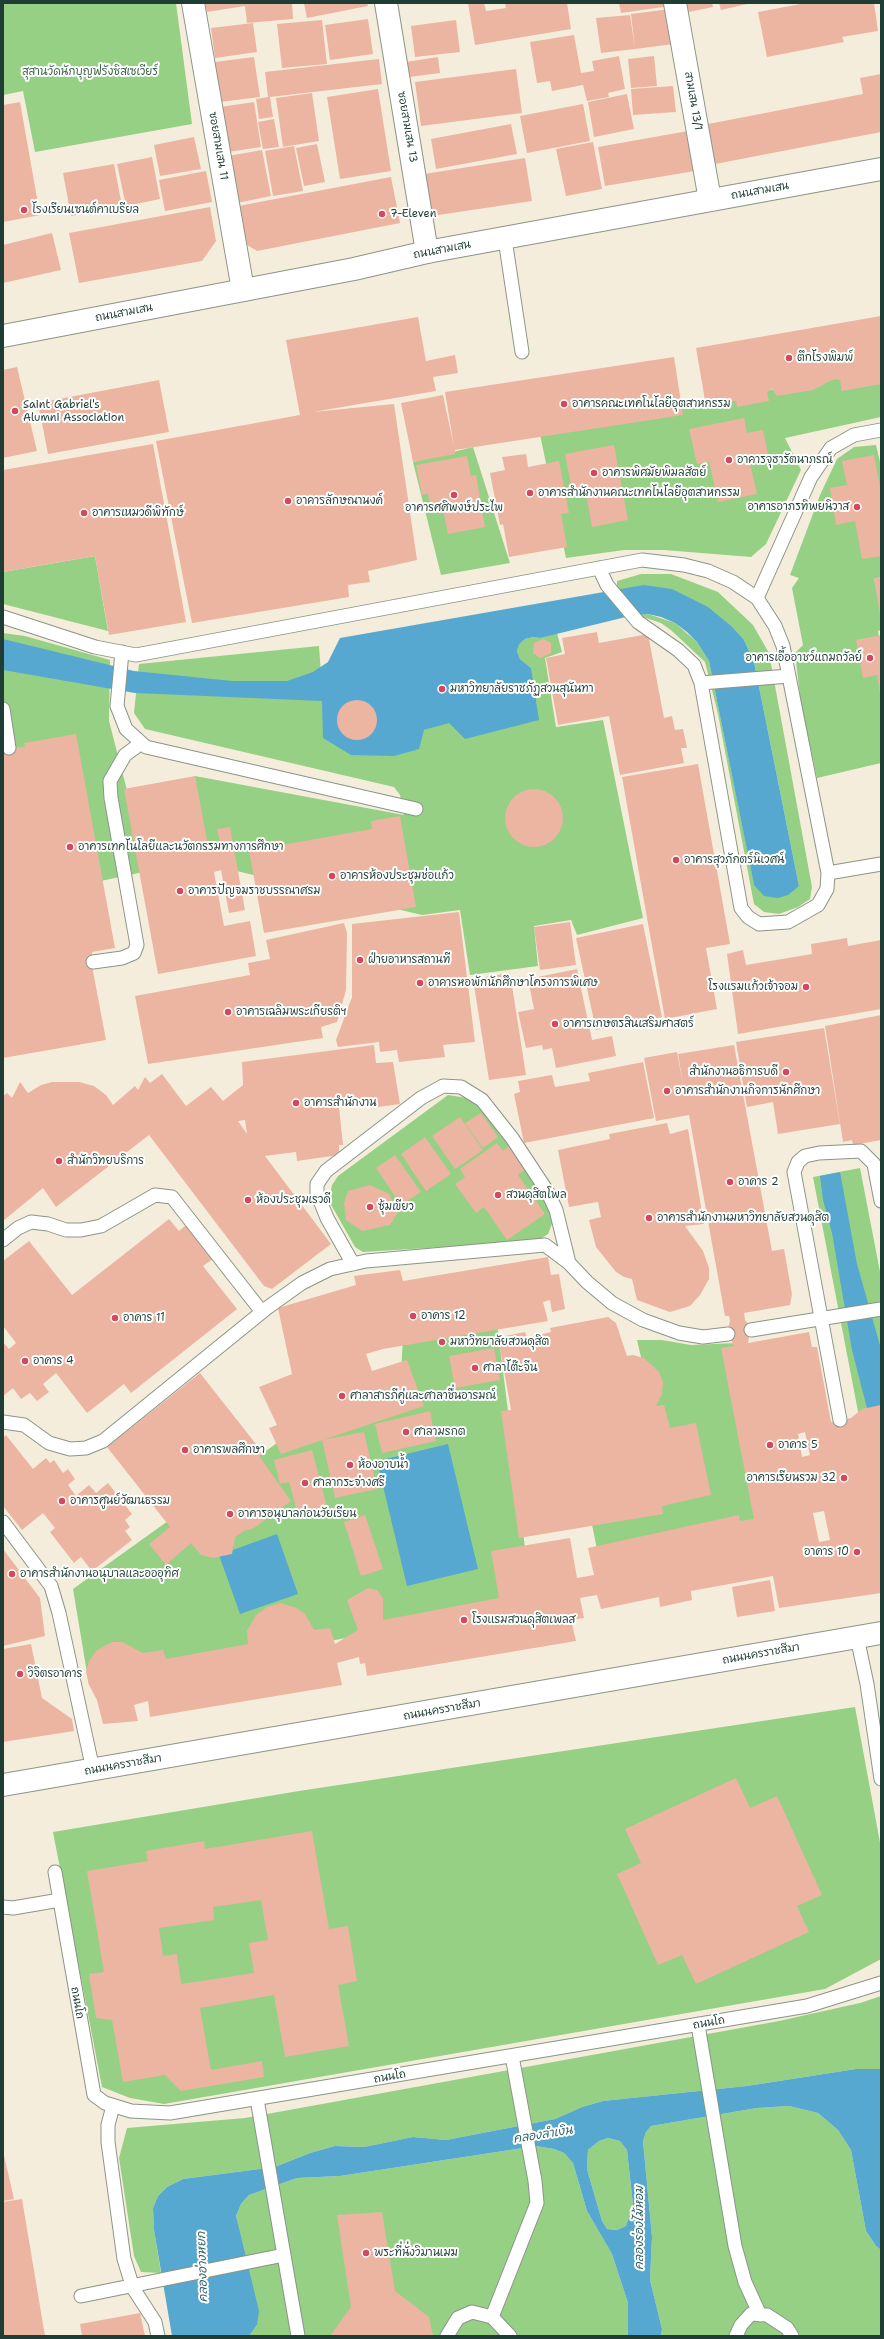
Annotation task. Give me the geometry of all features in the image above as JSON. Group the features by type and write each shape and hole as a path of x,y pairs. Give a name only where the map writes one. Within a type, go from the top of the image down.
{"main road":[{"name":"ซอยสามเสน 11","path":"193,3 243,290"},
{"name":"ซอยสามเสน 13","path":"386,3 427,252"},
{"name":"สามเสน 13/1","path":"675,3 710,200"},
{"name":"ถนนสามเสน","path":"3,336 354,269 427,252 505,239 881,168"},
{"name":"ถนนนครราชสีมา","path":"3,1785 881,1633"}],"lane":[{"path":"505,239 522,352"},
{"path":"757,598 811,477 831,448 854,435 881,430"},
{"path":"3,617 94,647 121,658 164,651 599,568 642,560 684,565 708,571 733,582 757,598 776,626 783,646 828,873 827,889 818,905 788,922 759,924 741,908 705,683 694,666 678,650 638,622 607,585 599,568"},
{"path":"121,658 117,706 126,730 140,744 146,747 416,809"},
{"path":"705,683 789,676"},
{"path":"3,709 9,748"},
{"path":"93,962 122,958 134,953 137,945 111,798 110,781 125,755 140,744"},
{"path":"828,873 881,864"},
{"path":"353,1264 327,1218 317,1193 316,1184 326,1170 420,1098 443,1086 461,1087 482,1100 512,1138 547,1191 556,1210 569,1263"},
{"path":"840,1420 794,1172 798,1162 805,1156 819,1153 861,1151 874,1164 881,1200"},
{"path":"3,1240 18,1228 32,1222 48,1224 66,1230 81,1230 101,1226 155,1195 172,1196 262,1312"},
{"path":"3,1422 24,1425 49,1443 70,1449 86,1448 103,1441 262,1312 302,1283 330,1269 353,1264 545,1245 569,1263 612,1303 643,1320 679,1333 703,1337 728,1334"},
{"path":"751,1330 881,1309"},
{"path":"3,1522 51,1586 60,1613 92,1770"},
{"path":"857,1637 867,1684 881,1779"},
{"name":"ถนนโถ","path":"55,1872 94,2095 105,2103 131,2111 170,2114 698,2025 807,2006 881,1983"},
{"path":"3,1907 13,1908 60,1900"},
{"path":"698,2025 735,2246 745,2282 760,2315"},
{"path":"492,2317 537,2203 535,2181 512,2056"},
{"path":"257,2099 298,2336"},
{"path":"113,2106 108,2125 108,2142 124,2259 132,2285 155,2322 158,2336"},
{"path":"81,2296 284,2255"},
{"path":"447,2336 458,2318 472,2312 492,2317 510,2336"},
{"path":"736,2336 741,2325 751,2314 767,2315 787,2328 792,2336"}],"green space":[{"name":"สุสานวัดนักบุญฟรังซิสเซเวียร์","path":"3,3 176,3 192,124 35,152 23,91 3,95"},
{"path":"881,371 881,417 785,438 801,470 766,544 751,557 664,550 624,550 566,558 539,430"},
{"path":"876,445 881,466 881,577 874,579 881,612 881,630 878,631 881,651 881,763 817,778 801,704 795,653 803,645 792,588 799,578 790,575 820,495 837,459 854,447"},
{"path":"473,447 510,563 441,575 413,462"},
{"path":"95,556 108,631 3,604 3,572"},
{"path":"641,574 671,574 718,592 753,625 769,653 812,887 810,899 798,907 779,914 764,912 754,904 718,714 705,662 672,631 661,623 637,615 648,614 675,623 697,642 709,661 754,884 799,886 754,662 744,640 617,589 617,581"},
{"path":"3,633 25,636 110,660 109,721 148,871 96,882 3,761"},
{"path":"557,633 562,652 545,658 556,727 603,720 643,918 577,935 571,920 534,926 538,966 470,975 460,910 422,915 203,863 195,776 404,815 400,795 394,787 145,729 134,713 139,664 319,646 323,701 424,730 449,722 531,668 520,659 517,651 518,644 525,639 533,637 540,638"},
{"path":"448,1095 467,1098 477,1104 494,1123 544,1197 554,1219 548,1234 539,1240 363,1252 355,1247 329,1201 332,1185 338,1176"},
{"path":"860,1168 881,1277 881,1418 860,1422 813,1177"},
{"path":"497,1323 532,1604 89,1685 73,1589 284,1438 399,1408 403,1337"},
{"path":"637,1340 662,1340 691,1345 736,1343 764,1525 599,1559 590,1515 674,1498"},
{"path":"855,1707 881,1848 881,1959 825,1989 164,2104 130,2098 102,2087 53,1832 299,1791"},
{"path":"881,1996 881,2069 856,2069 747,2086 603,2101 582,2107 555,2119 446,2140 413,2137 364,2147 335,2146 310,2153 275,2167 183,2179 167,2187 158,2196 153,2208 154,2230 161,2273 141,2272 134,2256 119,2158 127,2128 245,2118 779,2021 860,2003"},
{"path":"789,2106 818,2113 838,2130 851,2150 866,2231 876,2246 881,2250 881,2336 661,2336 662,2329 650,2280 652,2237 643,2141 646,2132 651,2126 757,2108"},
{"path":"608,2138 620,2141 627,2150 633,2205 626,2226 617,2230 607,2229 602,2221 587,2169 588,2150 599,2141"},
{"path":"536,2146 554,2149 564,2153 573,2163 587,2211 612,2254 628,2303 628,2336 249,2336 257,2325 236,2216 241,2204 249,2195 297,2178 340,2176"}],"water":[{"path":"644,585 672,589 708,607 731,626 744,640 754,662 799,886 788,895 778,898 764,896 754,885 709,661 697,642 687,632 675,623 661,617 648,614 630,616 540,638 533,637 525,639 519,644 517,651 520,659 531,668 539,720 465,739 449,723 424,730 419,749 394,756 351,755 323,738 322,701 135,693 3,670 3,639 134,671 232,681 287,681 313,672 328,662 340,638"},
{"path":"840,1172 857,1264 881,1349 881,1418 870,1420 852,1350 832,1233 823,1200 820,1176"},
{"path":"448,1444 478,1569 407,1586 377,1461"},
{"path":"277,1534 298,1594 240,1614 219,1555"},
{"path":"856,2069 881,2069 881,2250 876,2246 866,2231 851,2150 838,2130 818,2113 789,2106 757,2108 651,2126 646,2132 643,2141 652,2237 650,2280 662,2329 661,2336 628,2336 628,2303 612,2254 587,2211 573,2163 564,2153 554,2149 536,2146 340,2176 297,2178 249,2195 241,2204 236,2216 259,2311 257,2325 249,2336 172,2336 154,2230 153,2208 158,2196 167,2187 183,2179 275,2167 310,2153 335,2146 364,2147 413,2137 446,2140 555,2119 582,2107 603,2101 747,2086","holes":["608,2138 620,2141 627,2150 633,2205 626,2226 617,2230 607,2229 602,2221 587,2169 588,2150 599,2141"]}],"building":[{"path":"205,3 292,3 293,19 247,23 245,6 207,12"},
{"path":"304,3 367,3 368,6 307,18"},
{"path":"468,3 484,3 486,11 506,8 505,3 567,3 571,29 475,45"},
{"path":"619,3 669,3 670,6 621,13"},
{"path":"677,3 712,3 713,7 679,14"},
{"path":"719,3 747,3 747,4 721,10"},
{"path":"806,3 874,3 878,31 842,37 844,42 767,57 758,12"},
{"path":"670,9 674,44 635,49 631,14"},
{"path":"630,15 635,49 601,53 596,18"},
{"path":"368,19 373,54 330,60 325,25"},
{"path":"322,20 327,64 282,68 277,24"},
{"path":"456,20 460,52 415,57 411,26"},
{"path":"253,23 257,52 215,58 211,28"},
{"path":"574,35 581,73 594,71 592,61 619,56 625,89 608,93 609,97 587,101 583,85 552,91 550,81 537,83 530,42"},
{"path":"654,56 657,86 631,88 628,59"},
{"path":"254,57 260,97 220,102 215,62"},
{"path":"438,57 440,73 409,77 406,62"},
{"path":"379,59 382,84 270,97 273,117 259,119 256,99 268,97 265,72"},
{"path":"516,69 522,113 421,126 415,82"},
{"path":"881,74 881,132 710,165 703,125 863,94 860,78"},
{"path":"673,86 676,112 633,115 631,89"},
{"path":"378,89 391,171 340,179 327,97"},
{"path":"312,93 319,141 283,147 276,98"},
{"path":"627,94 634,129 594,137 588,102"},
{"path":"20,102 40,215 3,222 3,105"},
{"path":"254,102 261,147 228,152 220,107"},
{"path":"583,104 590,141 527,153 520,116"},
{"path":"274,119 279,147 263,149 258,122"},
{"path":"511,124 517,154 436,169 431,139"},
{"path":"688,131 695,171 605,186 598,147"},
{"path":"194,137 201,169 160,176 154,145"},
{"path":"593,142 602,189 566,196 556,149"},
{"path":"317,144 325,182 304,186 296,148"},
{"path":"294,146 303,191 273,196 265,151"},
{"path":"262,150 271,196 237,203 228,156"},
{"path":"152,157 160,199 126,206 117,164"},
{"path":"525,158 532,201 425,217 418,175"},
{"path":"114,164 122,206 71,216 63,173"},
{"path":"206,171 212,202 165,211 159,180"},
{"path":"391,177 400,223 257,251 239,240 233,207"},
{"path":"210,207 216,241 202,261 79,283 69,233"},
{"path":"52,233 61,270 3,283 3,245"},
{"name":"ตึกโรงพิมพ์","path":"881,316 881,384 842,391 840,380 834,379 813,390 777,396 772,389 767,392 769,401 737,407 736,401 706,406 696,348"},
{"name":"อาคารลักษณานงค์","path":"418,317 426,361 455,355 458,373 433,377 436,391 313,412 394,404 417,560 368,571 370,582 348,585 349,597 192,623 156,441 300,415 286,340"},
{"name":"อาคารคณะเทคโนโลยีอุตสาหกรรม","path":"674,357 683,415 455,450 455,454 413,462 401,403 443,395 454,447 445,392"},
{"name":"Saint Gabriel's Alumni Association","path":"17,367 37,451 3,458 3,370"},
{"path":"159,380 169,432 48,454 38,403"},
{"name":"อาคารจุธารัตนาภรณ์","path":"744,418 747,433 763,430 769,459 750,463 757,494 718,502 709,462 697,464 689,429"},
{"name":"อาคารเหมวดีพิทักษ์","path":"153,444 186,622 109,635 95,556 3,572 3,470"},
{"name":"อาคารพิศมัยพิมลสัตย์","path":"614,445 628,520 592,527 586,493 573,495 565,454"},
{"name":"อาคารสำนักงานคณะเทคโนโลยีอุตสาหกรรม","path":"526,454 528,467 559,461 569,513 561,514 567,547 509,557 503,524 500,525 490,473 505,470 502,457"},
{"name":"อาคารอาภรทิพยนิวาส","path":"874,455 881,493 881,556 862,559 855,521 836,525 830,488 847,485 842,461"},
{"name":"อาคารศศิพงษ์ประไพ","path":"467,456 471,476 476,475 485,527 448,534 443,510 431,511 428,494 422,495 416,465"},
{"path":"881,577 881,614 880,614 874,579"},
{"path":"597,632 599,643 648,634 664,718 672,716 675,730 683,729 687,748 681,748 684,763 620,775 609,716 558,725 546,658 565,654 562,638"},
{"name":"อาคารเอื้ออาชว์แถมถวัลย์","path":"881,635 880,693 877,675 863,678 856,640"},
{"path":"543,639 551,643 551,653 540,658 533,653 534,643"},
{"path":"353,700 361,700 368,703 374,709 377,720 374,731 368,737 361,740 353,740 346,737 340,731 337,724 337,716 340,709 346,703"},
{"path":"76,734 115,948 92,952 93,971 106,1040 3,1058 3,748 25,747 24,743"},
{"name":"อาคารสุวภักตร์นิเวศน์","path":"698,764 730,944 706,948 717,1009 665,1019 622,777"},
{"name":"อาคารปัญจมราชบรรณาศรม","path":"195,776 208,845 220,843 217,829 230,827 245,910 229,913 221,870 214,872 224,926 250,921 256,956 158,974 124,789"},
{"path":"534,789 545,791 558,802 561,807 563,818 561,829 550,842 545,845 534,847 523,845 510,834 507,829 505,818 507,807 518,794 523,791"},
{"name":"อาคารห้องประชุมช่อแก้ว","path":"400,816 416,907 264,933 248,845 281,840 282,845 372,829 371,821"},
{"name":"อาคารหอพักนักศึกษาโครงการพิเศษ","path":"459,912 475,1042 443,1045 445,1057 399,1062 397,1050 380,1052 379,1042 338,1047 336,1040 352,997 352,924"},
{"path":"570,922 576,965 540,970 534,927"},
{"name":"อาคารเฉลิมพระเกียรติฯ","path":"344,923 347,933 346,990 337,1022 321,1027 323,1038 148,1064 135,996 250,975 248,963 270,959 266,940"},
{"path":"643,924 662,1017 596,1030 576,938"},
{"name":"โรงแรมแก้วเจ้าจอม","path":"847,938 848,946 881,940 881,1009 738,1034 727,954 743,950 746,965 812,954 811,944"},
{"name":"อาคารเกษตรสินเสริมศาสตร์","path":"577,969 592,1040 612,1036 616,1056 556,1068 552,1048 543,1050 542,1045 526,1048 518,1012 534,1009 528,979"},
{"path":"510,973 526,1075 489,1080 473,979"},
{"path":"881,1015 881,1140 853,1145 852,1140 843,1142 825,1026"},
{"name":"สำนักงานอธิการบดี","path":"824,1028 840,1124 778,1134 773,1102 747,1107 736,1042"},
{"path":"374,1045 376,1063 393,1062 400,1104 378,1107 377,1101 339,1107 343,1145 339,1145 339,1155 297,1161 296,1152 265,1156 331,1244 272,1289 264,1286 149,1135 56,1207 43,1188 3,1221 3,1096 7,1093 12,1098 20,1082 28,1093 41,1085 52,1082 79,1082 94,1086 106,1095 113,1105 135,1086 138,1090 145,1077 150,1083 162,1074 186,1106 211,1087 223,1101 243,1085 242,1062","holes":["245,1120 247,1134 238,1121"]},
{"path":"734,1045 772,1251 784,1249 792,1294 790,1305 744,1313 745,1320 751,1327 748,1343 809,1332 812,1347 817,1347 831,1422 851,1418 862,1409 881,1405 881,1593 779,1608 773,1576 691,1591 692,1600 660,1607 659,1597 601,1609 597,1595 580,1598 584,1618 571,1620 576,1641 367,1676 365,1663 360,1664 359,1657 337,1663 342,1685 150,1717 148,1701 134,1705 138,1721 103,1724 97,1700 89,1685 86,1672 89,1661 97,1650 112,1642 122,1642 143,1653 163,1650 166,1659 248,1644 247,1631 256,1615 267,1607 280,1603 297,1608 305,1614 314,1630 330,1628 335,1644 358,1630 347,1600 368,1588 377,1590 383,1598 383,1620 499,1598 491,1551 570,1538 577,1578 594,1575 588,1548 739,1515 740,1521 754,1519 721,1348 734,1346 727,1332 730,1321 729,1316 725,1316 689,1115 656,1121 644,1058 677,1052 684,1090 678,1054","holes":["805,1432 810,1455 802,1457 798,1434","824,1511 830,1540 819,1542 813,1513"]},
{"path":"643,1062 654,1118 524,1143 514,1094 520,1092 518,1081 552,1075 555,1087 590,1081 588,1073"},
{"path":"481,1113 498,1137 483,1148 465,1123"},
{"path":"460,1117 483,1150 455,1169 432,1136"},
{"name":"อาคารสำนักงานมหาวิทยาลัยสวนดุสิต","path":"667,1123 670,1134 688,1129 704,1224 685,1226 703,1251 709,1268 709,1279 700,1295 690,1306 670,1312 637,1300 632,1279 624,1277 616,1272 596,1247 589,1220 601,1217 598,1202 569,1207 558,1150 610,1139 609,1134"},
{"path":"425,1137 451,1174 426,1191 401,1154"},
{"name":"สวนดุสิตโพล","path":"497,1143 503,1151 509,1146 525,1169 518,1175 545,1214 507,1240 484,1207 476,1213 455,1184 465,1177 460,1169"},
{"path":"395,1155 421,1192 401,1205 376,1168"},
{"name":"ซุ้มเขียว","path":"370,1185 389,1194 398,1212 390,1225 362,1231 346,1220 344,1203 348,1191"},
{"name":"อาคาร 11","path":"169,1219 179,1231 186,1225 213,1259 203,1266 237,1309 131,1393 124,1384 87,1413 56,1373 43,1384 49,1392 37,1401 30,1393 21,1399 13,1388 3,1396 3,1342 9,1349 16,1343 3,1326 3,1261 29,1241 72,1295"},
{"name":"อาคาร 12","path":"548,1257 551,1275 559,1274 565,1309 552,1312 550,1300 543,1302 548,1321 383,1349 366,1354 372,1371 407,1360 424,1406 281,1454 269,1428 277,1425 259,1387 292,1374 278,1308 356,1285 354,1276 400,1270 403,1281"},
{"path":"608,1317 616,1323 627,1356 633,1355 644,1358 659,1372 663,1382 662,1394 656,1406 664,1405 670,1428 696,1423 711,1495 662,1506 663,1514 519,1538 501,1411 511,1410 499,1342 506,1341 505,1336 525,1332 527,1338 551,1332 550,1328"},
{"name":"ศาลาโต๊ะจีน","path":"494,1348 500,1380 455,1388 449,1356"},
{"name":"อาคารพลศึกษา","path":"200,1373 263,1453 259,1456 291,1501 254,1528 244,1531 235,1537 232,1554 213,1558 201,1555 191,1543 166,1565 149,1544 170,1527 107,1447"},
{"name":"ศาลามรกต","path":"430,1411 436,1441 382,1453 375,1424"},
{"name":"ห้องอาบน้ำ","path":"364,1432 377,1489 335,1498 322,1440"},
{"name":"อาคารศูนย์วัฒนธรรม","path":"6,1435 33,1469 46,1458 50,1463 54,1460 63,1473 68,1469 75,1479 68,1485 76,1496 89,1485 96,1493 108,1483 132,1514 125,1520 130,1527 125,1531 132,1540 92,1571 81,1557 74,1563 50,1532 55,1528 43,1513 22,1530 3,1506 3,1438"},
{"name":"ศาลากระจ่างศรี","path":"312,1450 327,1507 298,1515 289,1482 280,1484 274,1460"},
{"path":"365,1515 383,1569 361,1576 344,1522"},
{"name":"อาคารสำนักงานอนุบาลและอออุทิศ","path":"3,1549 40,1598 45,1636 3,1646"},
{"path":"770,1580 775,1611 737,1617 732,1587"},
{"name":"วิจิตรอาคาร","path":"31,1644 42,1698 72,1719 74,1731 3,1742 3,1649"},
{"path":"736,1778 750,1808 777,1796 822,1895 797,1906 809,1932 696,1984 682,1955 658,1965 617,1874 641,1863 625,1829"},
{"path":"312,1831 329,1929 348,1926 357,1981 338,1985 349,2046 285,2057 274,1995 200,2008 211,2070 262,2061 264,2077 181,2091 165,2075 123,2082 112,2020 96,2018 89,1974 104,1972 87,1871 148,1861 146,1851 204,1841 205,1849","holes":["261,1900 268,1940 249,1943 254,1973 181,1984 177,1954 163,1956 159,1928 214,1920 213,1907"]},
{"path":"3,2151 14,2199 3,2201"},
{"path":"22,2199 45,2336 3,2336 3,2202"},
{"name":"พระที่นั่งวิมานเมฆ","path":"382,2212 395,2291 429,2317 433,2336 330,2336 351,2307 337,2215"},
{"path":"140,2313 145,2336 82,2336 80,2324"}],"place":[{"name":"โรงเรียนเซนต์คาเบรียล","path":"24,210"},
{"name":"7-Eleven","path":"382,214"},
{"name":"ตึกโรงพิมพ์","path":"789,358"},
{"name":"อาคารคณะเทคโนโลยีอุตสาหกรรม","path":"564,404"},
{"name":"Saint Gabriel's Alumni Association","path":"15,411"},
{"name":"อาคารจุธารัตนาภรณ์","path":"729,460"},
{"name":"อาคารพิศมัยพิมลสัตย์","path":"594,473"},
{"name":"อาคารสำนักงานคณะเทคโนโลยีอุตสาหกรรม","path":"530,493"},
{"name":"อาคารศศิพงษ์ประไพ","path":"454,495"},
{"name":"อาคารลักษณานงค์","path":"288,501"},
{"name":"อาคารอาภรทิพยนิวาส","path":"857,507"},
{"name":"อาคารเหมวดีพิทักษ์","path":"84,513"},
{"name":"อาคารเอื้ออาชว์แถมถวัลย์","path":"870,658"},
{"name":"มหาวิทยาลัยราชภัฏสวนสุนันทา","path":"442,689"},
{"name":"อาคารเทคโนโลยีและนวัตกรรมทางการศึกษา","path":"70,847"},
{"name":"อาคารสุวภักตร์นิเวศน์","path":"676,860"},
{"name":"อาคารห้องประชุมช่อแก้ว","path":"332,876"},
{"name":"อาคารปัญจมราชบรรณาศรม","path":"180,891"},
{"name":"ฝ่ายอาหารสถานที","path":"360,960"},
{"name":"อาคารหอพักนักศึกษาโครงการพิเศษ","path":"420,983"},
{"name":"โรงแรมแก้วเจ้าจอม","path":"806,987"},
{"name":"อาคารเฉลิมพระเกียรติฯ","path":"228,1012"},
{"name":"อาคารเกษตรสินเสริมศาสตร์","path":"555,1024"},
{"name":"สำนักงานอธิการบดี","path":"786,1072"},
{"name":"อาคารสำนักงานกิจการนักศีกษา","path":"667,1091"},
{"name":"อาคารสำนักงาน","path":"296,1103"},
{"name":"สำนักวิทยบริการ","path":"59,1161"},
{"name":"อาคาร 2","path":"730,1182"},
{"name":"สวนดุสิตโพล","path":"498,1195"},
{"name":"ห้องประชุมเรวดี","path":"248,1200"},
{"name":"ซุ้มเขียว","path":"370,1207"},
{"name":"อาคารสำนักงานมหาวิทยาลัยสวนดุสิต","path":"649,1218"},
{"name":"อาคาร 12","path":"413,1316"},
{"name":"อาคาร 11","path":"115,1318"},
{"name":"มหาวิทยาลัยสวนดุสิต","path":"442,1342"},
{"name":"อาคาร 4","path":"25,1361"},
{"name":"ศาลาโต๊ะจีน","path":"475,1368"},
{"name":"ศาลาสารภีคู่และศาลาชื่นอารมณ์","path":"342,1396"},
{"name":"ศาลามรกต","path":"406,1432"},
{"name":"อาคาร 5","path":"770,1445"},
{"name":"อาคารพลศึกษา","path":"185,1450"},
{"name":"ห้องอาบน้ำ","path":"350,1465"},
{"name":"อาคารเรียนรวม 32","path":"844,1478"},
{"name":"ศาลากระจ่างศรี","path":"305,1483"},
{"name":"อาคารศูนย์วัฒนธรรม","path":"62,1501"},
{"name":"อาคารอนุบาลก่อนวัยเรียน","path":"230,1514"},
{"name":"อาคาร 10","path":"857,1552"},
{"name":"อาคารสำนักงานอนุบาลและอออุทิศ","path":"12,1574"},
{"name":"โรงแรมสวนดุสิตเพลส","path":"464,1620"},
{"name":"วิจิตรอาคาร","path":"20,1674"},
{"name":"พระที่นั่งวิมานเมฆ","path":"366,2253"}],"water label":[{"name":"คลองลำเงิน","path":"543,2135"},
{"name":"คลองร่องไม้หอม","path":"640,2228"},
{"name":"คลองอ่างหยก","path":"203,2267"}]}
